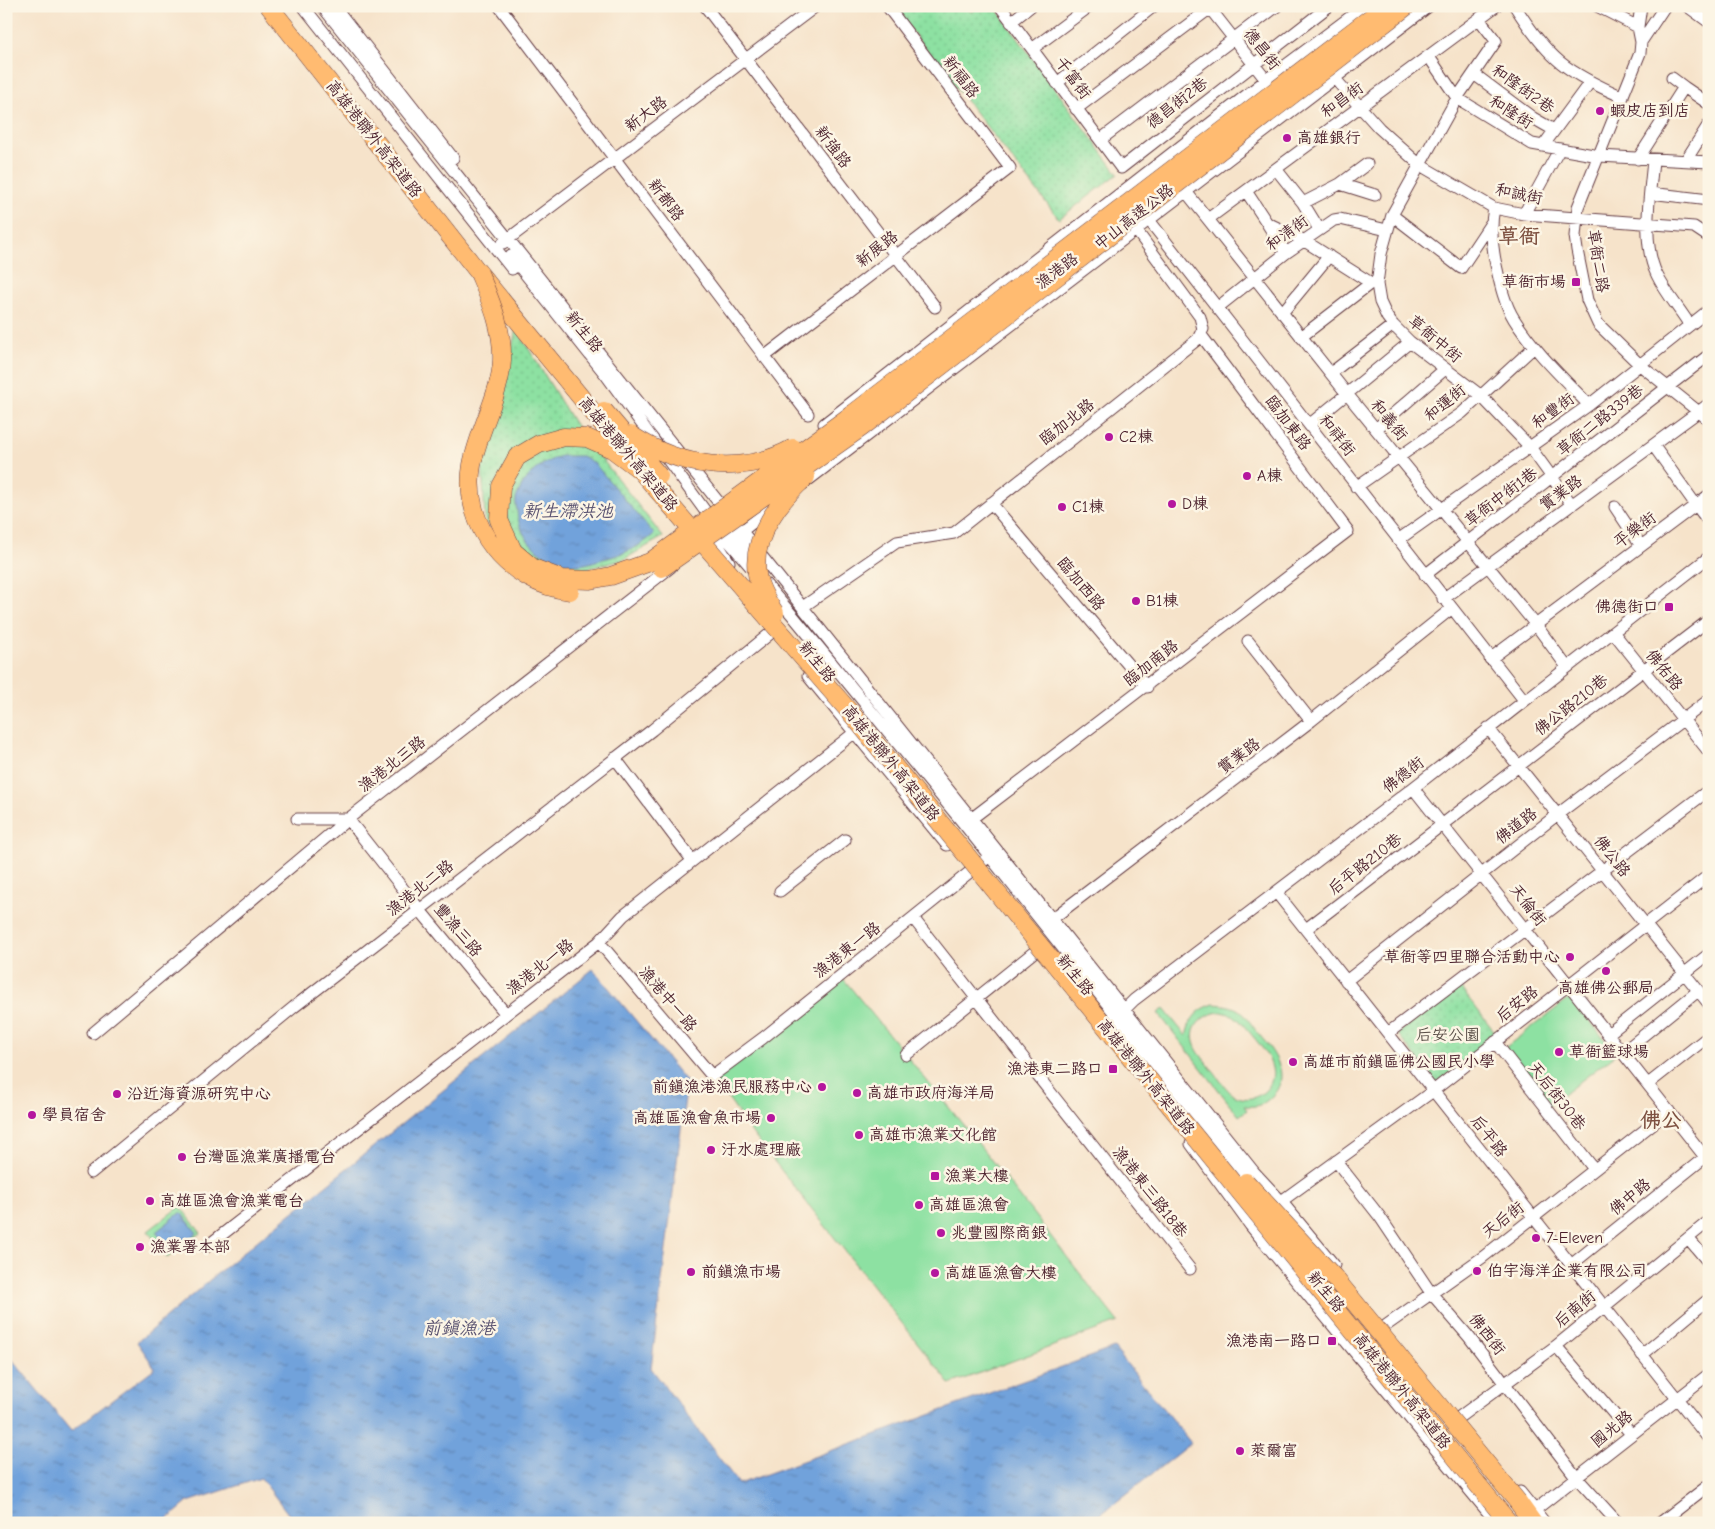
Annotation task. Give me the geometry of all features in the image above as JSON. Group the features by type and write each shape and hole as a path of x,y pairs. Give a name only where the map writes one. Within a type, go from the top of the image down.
{"highway":[{"name":"高雄港聯外高架道路","path":"269,6 479,273 640,470 855,718 1514,1518"},
{"name":"高雄港聯外高架道路","path":"282,6 604,411 775,614 863,713 1201,1138"},
{"name":"中山高速公路","path":"857,421 1386,6"},
{"name":"中山高速公路","path":"857,421 1407,6"},
{"path":"479,273 500,324 502,359 500,379 488,410 472,467 474,507 489,542 504,562 531,581 558,589 577,591 603,589 632,582 658,570 857,421"},
{"path":"604,411 625,430 662,453 703,465 721,466 776,457 857,421"},
{"path":"640,470 612,449 587,438 564,437 539,444 517,457 500,486 499,520 513,550 533,568 562,579 590,580 611,576 650,562 857,421"},
{"path":"775,614 763,593 757,574 757,557 762,535 772,516 796,485 857,421"}],"street":[{"name":"新生路","path":"303,6 505,242 724,503 738,534 794,616 882,711 974,817 996,851"},
{"name":"新生路","path":"312,6 505,242"},
{"name":"新生路","path":"322,6 505,242"},
{"name":"新生路","path":"334,6 505,242 601,379 705,517 772,632 1177,1126 1250,1225 1367,1367 1514,1518 1546,1523"},
{"name":"新都路","path":"500,6 808,414"},
{"name":"新強路","path":"705,6 935,307"},
{"name":"新大路","path":"505,242 816,6"},
{"name":"新福路","path":"887,6 1010,168"},
{"name":"千富街","path":"1000,6 1121,168"},
{"path":"1011,22 1032,6"},
{"path":"1032,49 1090,6"},
{"path":"1057,83 1154,6"},
{"path":"1100,140 1277,6"},
{"name":"德昌街2巷","path":"1121,168 1329,6"},
{"name":"漁港路","path":"705,517 1266,80 1365,6"},
{"name":"漁港路","path":"738,534 1187,193 1429,6"},
{"name":"和昌街","path":"1208,219 1496,6"},
{"path":"1515,6 1532,33 1552,57 1577,76 1622,97"},
{"path":"1597,6 1638,27"},
{"name":"草衙二路","path":"1641,6 1638,27 1641,42 1640,53 1580,202 1576,219 1577,250 1591,312 1598,324 1609,338 1709,420"},
{"path":"1641,42 1665,6"},
{"path":"1687,6 1709,22"},
{"path":"1076,109 1210,7"},
{"name":"德昌街","path":"1210,7 1266,80 1288,115"},
{"name":"草衙中街","path":"1478,19 1496,41 1457,98 1392,215 1374,284 1380,302 1393,325 1410,342 1480,395 1530,447 1572,506"},
{"name":"和隆街","path":"1429,57 1457,98 1532,144 1599,156 1709,162"},
{"name":"和隆街2巷","path":"1474,74 1533,118 1554,130"},
{"path":"1672,78 1709,104"},
{"name":"和誠街","path":"1335,79 1379,128 1420,166 1494,208 1524,214 1576,219 1648,222 1694,227 1709,237"},
{"path":"1542,146 1590,82"},
{"path":"1638,159 1684,87"},
{"path":"1686,160 1709,124"},
{"path":"1524,214 1559,150"},
{"path":"1653,160 1648,222 1650,256 1657,276 1689,324"},
{"path":"1303,203 1340,184 1367,164"},
{"name":"新展路","path":"764,356 1010,168"},
{"path":"1276,169 1303,203 1319,229"},
{"path":"1340,184 1375,195"},
{"name":"和祥街","path":"1126,189 1443,599 1524,700"},
{"path":"1246,191 1286,253"},
{"name":"和義街","path":"1187,193 1330,374 1536,625 1567,667"},
{"path":"1650,193 1709,200"},
{"path":"1113,199 1200,317 1202,322 1201,335"},
{"name":"和豐街","path":"1398,540 1589,405 1534,347 1513,318 1502,290 1491,223 1494,208"},
{"path":"1392,215 1461,268 1491,223"},
{"name":"和清街","path":"1217,308 1286,253 1334,220 1340,219 1387,230"},
{"path":"1267,223 1304,240 1374,284 1301,337"},
{"path":"1282,313 1329,256"},
{"path":"1589,405 1709,310"},
{"path":"1330,374 1393,325"},
{"name":"臨加北路","path":"804,606 897,542 954,532 1201,335"},
{"name":"臨加東路","path":"1201,335 1348,531"},
{"path":"1308,425 1410,342"},
{"name":"和運街","path":"1356,487 1462,413 1534,347"},
{"name":"草衙二路339巷","path":"1553,478 1709,355"},
{"path":"1376,429 1445,369"},
{"name":"實業路","path":"1443,599 1709,404"},
{"path":"1653,445 1709,522"},
{"name":"草衙中街1巷","path":"1425,575 1553,478"},
{"name":"平樂街","path":"1490,659 1709,494"},
{"name":"臨加西路","path":"991,503 1147,687"},
{"path":"1615,507 1641,546"},
{"name":"臨加南路","path":"974,817 1147,687 1348,531"},
{"name":"新生路","path":"716,533 738,534 804,606 882,711 1123,1011 1458,1418 1514,1518"},
{"name":"漁港北三路","path":"93,1033 348,819 716,533"},
{"name":"佛德街","path":"1123,1011 1709,558"},
{"name":"實業路","path":"1051,919 1311,721 1452,609"},
{"name":"佛公路210巷","path":"1443,824 1709,620"},
{"name":"漁港北二路","path":"91,1173 419,909 615,758 772,632"},
{"name":"佛佑路","path":"1613,632 1709,752"},
{"path":"1248,640 1311,721"},
{"name":"佛道路","path":"1346,981 1558,814 1709,700"},
{"name":"漁港北一路","path":"206,1246 598,942 622,916 882,711"},
{"name":"佛公路","path":"1488,728 1709,1004"},
{"path":"615,758 692,860"},
{"name":"天倫街","path":"1413,788 1708,1158"},
{"path":"1388,1033 1709,790"},
{"path":"297,819 348,819"},
{"name":"豐漁三路","path":"348,819 506,1014"},
{"name":"后平路210巷","path":"1306,929 1443,824"},
{"path":"780,891 845,840"},
{"name":"漁港東一路","path":"712,1076 996,851"},
{"name":"后安路","path":"1270,1209 1433,1091 1709,875"},
{"name":"后平路","path":"1276,892 1709,1439"},
{"name":"漁港東三路18巷","path":"913,918 1190,1269"},
{"name":"漁港中一路","path":"598,942 712,1076"},
{"path":"906,1055 1034,952"},
{"path":"1608,1034 1709,954"},
{"path":"1622,1052 1698,991"},
{"name":"新生路","path":"1123,1011 1270,1209 1360,1322 1373,1334 1514,1518"},
{"path":"1648,1084 1709,1036"},
{"name":"天后街30巷","path":"1495,1042 1594,1170"},
{"name":"天后街","path":"1352,1349 1483,1257 1669,1111"},
{"name":"佛中路","path":"1571,1265 1708,1158"},
{"name":"佛西街","path":"1336,1161 1380,1217 1431,1293 1469,1336 1577,1478 1618,1523"},
{"name":"后南街","path":"1458,1418 1504,1382 1556,1346 1709,1220"},
{"path":"1688,1238 1709,1263"},
{"path":"1642,1355 1709,1299"},
{"name":"新生路","path":"1360,1322 1367,1367"},
{"path":"1556,1346 1631,1434"},
{"name":"國光路","path":"1514,1518 1577,1478 1709,1374"},
{"path":"1660,1523 1709,1485"},
{"path":"1514,1518 1539,1523"}],"green space":[{"path":"892,6 967,6 971,12 980,6 994,6 1118,174 1059,219"},
{"path":"516,328 574,423 663,537 623,560 577,571 532,564 485,521 482,463 502,401"},
{"path":"841,976 974,1138 1118,1322 950,1384 755,1137 712,1076"},
{"name":"后安公園","path":"1459,986 1498,1036 1436,1083 1397,1033"},
{"name":"草衙籃球場","path":"1571,997 1616,1054 1547,1107 1502,1050"},
{"path":"1214,1004 1232,1007 1240,1011 1269,1047 1279,1064 1281,1073 1277,1091 1260,1105 1244,1106 1247,1110 1239,1116 1158,1013 1164,1009 1186,1036 1192,1020 1198,1012","holes":["1221,1012 1233,1015 1259,1043 1272,1069 1272,1078 1269,1086 1255,1097 1239,1097 1227,1089 1198,1052 1193,1038 1196,1027 1203,1018"]},
{"path":"180,1206 201,1233 167,1258 148,1231"}],"water":[{"name":"新生滯洪池","path":"561,456 582,456 594,463 654,534 637,547 624,553 580,565 555,561 536,549 523,532 519,522 516,498 524,482 534,471 546,462"},
{"name":"前鎮漁港","path":"593,969 687,1082 651,1368 739,1484 1114,1348 1191,1443 1090,1523 295,1523 261,1478 188,1502 163,1523 6,1523 6,1352 71,1431 155,1368 137,1342 225,1267"},
{"path":"181,1212 197,1233 171,1252 156,1232"}],"place":[{"name":"蝦皮店到店","path":"1600,111"},
{"name":"高雄銀行","path":"1287,138"},
{"name":"草衙市場","path":"1576,282"},
{"name":"C2棟","path":"1109,437"},
{"name":"A棟","path":"1247,476"},
{"name":"D棟","path":"1172,504"},
{"name":"C1棟","path":"1062,507"},
{"name":"B1棟","path":"1136,601"},
{"name":"佛德街口","path":"1669,607"},
{"name":"草衙等四里聯合活動中心","path":"1570,957"},
{"name":"高雄佛公郵局","path":"1606,971"},
{"name":"草衙籃球場","path":"1559,1052"},
{"name":"高雄市前鎮區佛公國民小學","path":"1293,1062"},
{"name":"漁港東二路口","path":"1113,1069"},
{"name":"前鎮漁港漁民服務中心","path":"822,1087"},
{"name":"高雄市政府海洋局","path":"857,1093"},
{"name":"沿近海資源研究中心","path":"117,1094"},
{"name":"學員宿舍","path":"32,1115"},
{"name":"高雄區漁會魚市場","path":"771,1118"},
{"name":"高雄市漁業文化館","path":"859,1135"},
{"name":"汙水處理廠","path":"711,1150"},
{"name":"台灣區漁業廣播電台","path":"182,1157"},
{"name":"漁業大樓","path":"935,1176"},
{"name":"高雄區漁會漁業電台","path":"150,1201"},
{"name":"高雄區漁會","path":"919,1205"},
{"name":"兆豐國際商銀","path":"941,1233"},
{"name":"7-Eleven","path":"1536,1238"},
{"name":"漁業署本部","path":"140,1247"},
{"name":"伯宇海洋企業有限公司","path":"1477,1271"},
{"name":"前鎮漁市場","path":"691,1272"},
{"name":"高雄區漁會大樓","path":"935,1273"},
{"name":"漁港南一路口","path":"1332,1341"},
{"name":"萊爾富","path":"1240,1451"}],"district":[{"name":"草衙","path":"1519,236"},
{"name":"佛公","path":"1661,1120"}]}
